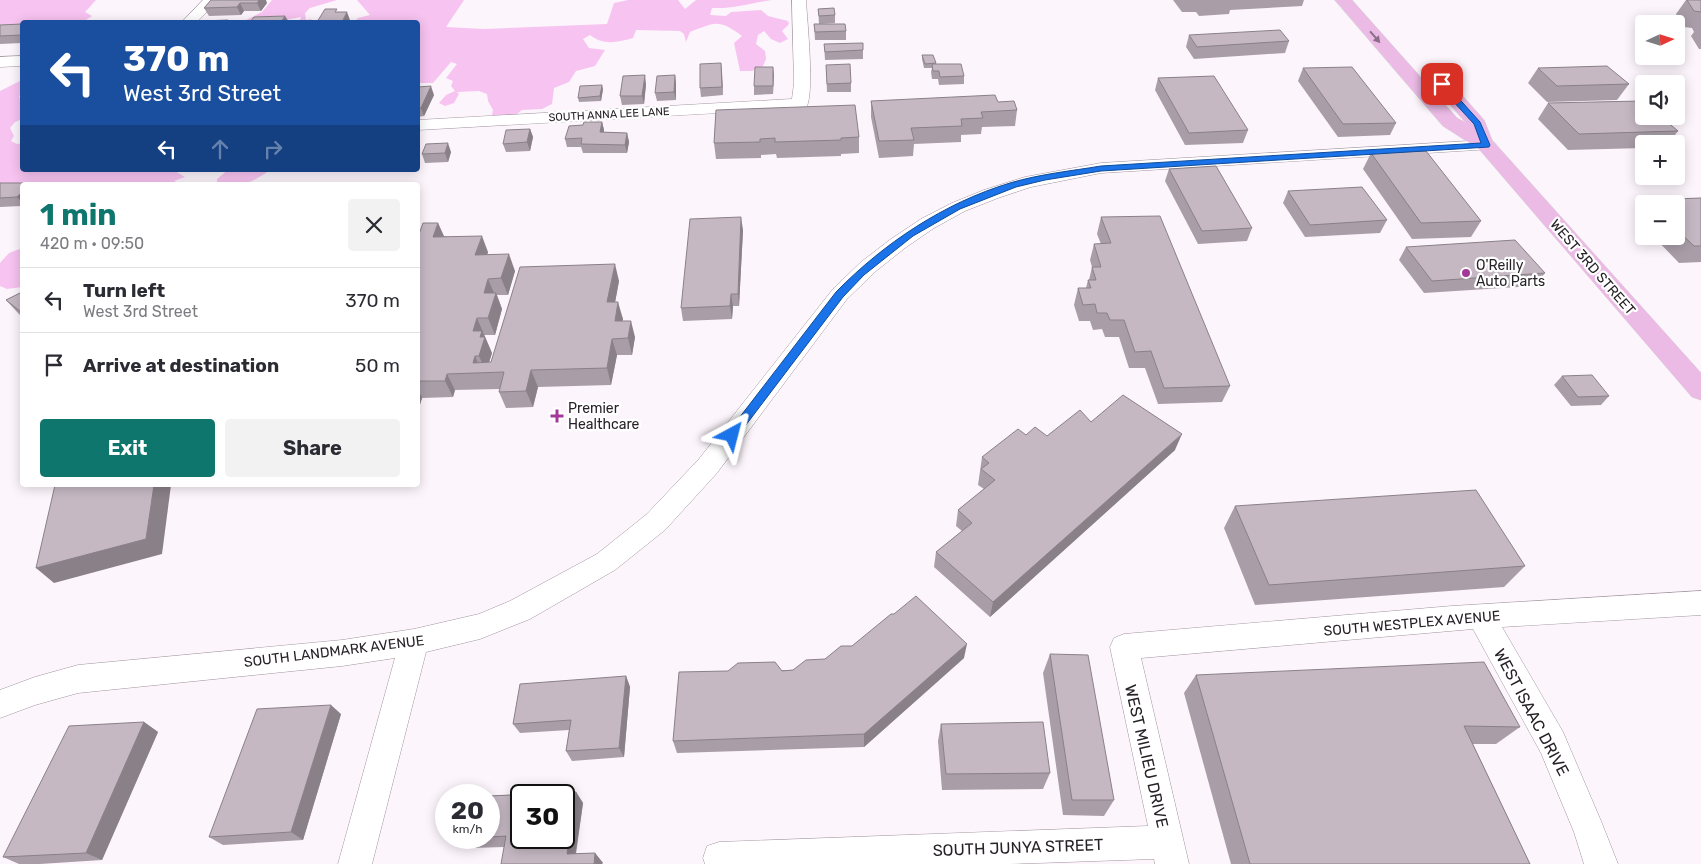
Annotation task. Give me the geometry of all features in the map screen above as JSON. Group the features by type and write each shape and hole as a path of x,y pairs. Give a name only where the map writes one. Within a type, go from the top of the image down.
{"main road":[{"name":"WEST 3RD STREET","path":"1343,0 1450,122 1486,145 1701,390"},
{"name":"WEST 3RD STREET","path":"1417,56 1477,124 1486,145"}],"street":[{"path":"191,20 211,0"},
{"name":"SOUTH ANNA LEE LANE","path":"420,125 800,104 802,84 799,0"},
{"path":"0,62 20,61"},
{"name":"SOUTH LANDMARK AVENUE","path":"0,704 35,691 78,679 342,653 414,642 480,626 520,610 580,578 634,540 669,509 708,466 846,287 879,257 910,234 957,207 1012,185 1045,177 1101,168 1486,145"},
{"name":"SOUTH WESTPLEX AVENUE","path":"1124,648 1481,617 1701,604"},
{"name":"WEST ISAAC DRIVE","path":"1481,617 1552,743 1601,864"},
{"path":"355,864 414,642"},
{"name":"WEST MILIEU DRIVE","path":"1124,648 1170,853"},
{"name":"SOUTH JUNYA STREET","path":"719,858 1170,853"}],"shaded area":[{"path":"0,0 96,0 85,12 92,16 86,20 20,20 20,32 0,34"},
{"path":"272,0 337,0 310,8 305,13 306,20 300,20 301,17 285,20 246,20 262,12"},
{"path":"357,0 464,0 446,27 483,29 607,24 614,3 628,0 678,0 685,9 696,0 772,0 735,7 712,8 710,15 726,16 731,12 761,10 768,16 788,21 789,24 782,31 788,39 780,43 771,39 764,31 758,35 756,44 765,51 766,59 763,66 752,71 740,71 734,43 742,36 722,25 712,24 690,32 686,42 684,34 680,31 636,30 633,38 611,42 600,41 590,35 583,39 589,48 605,50 595,66 576,71 569,82 554,88 552,104 542,109 522,110 505,123 492,115 493,110 488,101 487,94 479,91 457,92 459,94 454,103 445,106 439,103 446,95 455,91 451,86 453,81 446,78 457,64 451,62 433,83 420,83 420,20 356,20 370,15"},
{"path":"20,81 20,120 10,128 14,136 11,141 20,143 20,172 176,172 185,177 174,181 176,182 20,182 20,185 0,190 0,91"},
{"path":"226,172 267,172 257,179 248,182 217,182 217,179"},
{"path":"20,249 20,287 7,289 0,286 0,263 9,253"}],"building":[{"path":"211,0 259,0 257,3 240,3 237,7 204,8"},
{"path":"1687,0 1701,0 1701,12 1694,11"},
{"path":"834,8 835,15 819,16 818,9"},
{"path":"325,9 337,9 335,12 347,12 343,20 318,20"},
{"path":"285,16 282,20 252,20 254,17"},
{"path":"20,24 20,35 0,36 0,25"},
{"path":"814,24 845,24 846,31 815,32"},
{"path":"1280,30 1289,41 1197,47 1189,35"},
{"path":"863,43 863,50 825,52 824,44"},
{"path":"922,55 933,55 936,63 925,64"},
{"path":"721,63 722,87 700,88 700,64"},
{"path":"850,64 851,83 827,84 826,65"},
{"path":"932,64 961,64 964,76 940,77 939,71 933,71"},
{"path":"1607,66 1629,84 1557,86 1538,68"},
{"path":"755,67 773,67 773,86 754,86"},
{"path":"1352,67 1396,123 1343,124 1303,68"},
{"path":"645,75 642,96 620,96 623,76"},
{"path":"675,75 674,92 655,93 657,76"},
{"path":"1214,76 1248,130 1189,133 1158,78"},
{"path":"602,85 600,96 578,98 580,86"},
{"path":"431,86 421,108 420,108 420,87"},
{"path":"995,95 998,102 1014,101 1017,110 981,112 983,118 961,119 962,126 911,128 914,140 879,141 871,101"},
{"path":"1635,101 1635,125 1671,125 1678,131 1579,134 1548,103"},
{"path":"855,105 859,137 841,138 841,140 775,142 775,138 760,139 760,142 714,143 716,110"},
{"path":"584,122 602,122 600,132 627,133 625,145 581,144 582,138 565,139 569,126 583,125"},
{"path":"530,129 527,142 503,144 506,130"},
{"path":"448,143 445,153 422,154 426,144"},
{"path":"1426,151 1481,221 1421,223 1371,153"},
{"path":"1216,166 1252,228 1202,231 1169,169"},
{"path":"0,183 20,183 20,194 17,197 0,198"},
{"path":"1362,187 1387,220 1310,225 1288,191"},
{"path":"1701,198 1701,246 1694,246 1685,238 1685,199"},
{"path":"1160,216 1230,386 1164,388 1151,351 1135,352 1124,320 1110,320 1107,313 1097,313 1095,304 1083,305 1078,288 1091,288 1088,280 1096,280 1092,267 1101,267 1094,244 1111,243 1101,217"},
{"path":"741,217 738,294 731,294 730,306 681,308 690,219"},
{"path":"423,223 438,223 433,237 482,236 475,255 509,254 501,278 488,279 484,293 496,293 488,318 477,318 473,331 482,331 480,337 485,337 479,356 475,356 473,363 491,362 520,267 615,264 607,302 618,302 615,321 631,321 628,338 612,339 607,368 531,370 526,391 499,392 504,372 447,374 445,381 420,381 420,231"},
{"path":"1515,240 1545,273 1432,281 1406,247"},
{"path":"20,293 20,311 6,300"},
{"path":"1592,375 1609,396 1578,397 1562,376"},
{"path":"1123,395 1182,434 993,602 936,552 972,523 958,510 995,480 981,469 989,463 982,457 1018,429 1026,435 1035,427 1047,436 1080,410 1091,422"},
{"path":"55,487 154,487 146,539 36,568"},
{"path":"1476,490 1525,566 1269,585 1235,506"},
{"path":"916,596 967,644 864,734 673,741 679,672 728,671 738,663 775,662 782,671 793,670 806,660 825,659 841,646 852,646"},
{"path":"1050,654 1088,655 1114,800 1072,800"},
{"path":"1484,662 1520,727 1464,726 1530,864 1250,864 1196,675"},
{"path":"626,676 619,748 566,751 571,720 513,724 520,684"},
{"path":"331,705 291,832 209,837 257,709"},
{"path":"144,722 86,853 3,857 69,726"},
{"path":"1043,722 1050,773 946,774 941,724"},
{"path":"500,795 510,795 510,849 568,849 567,854 595,853 594,864 501,864 506,836 500,836"}],"place":[{"name":"O'Reilly Auto Parts","path":"1466,273"},
{"name":"Premier Healthcare","path":"557,416"}],"route":[{"path":"732,435 840,294 860,273 910,234 957,207 1012,185 1045,177 1101,168 1306,154 1486,145 1477,124 1442,84"}]}
